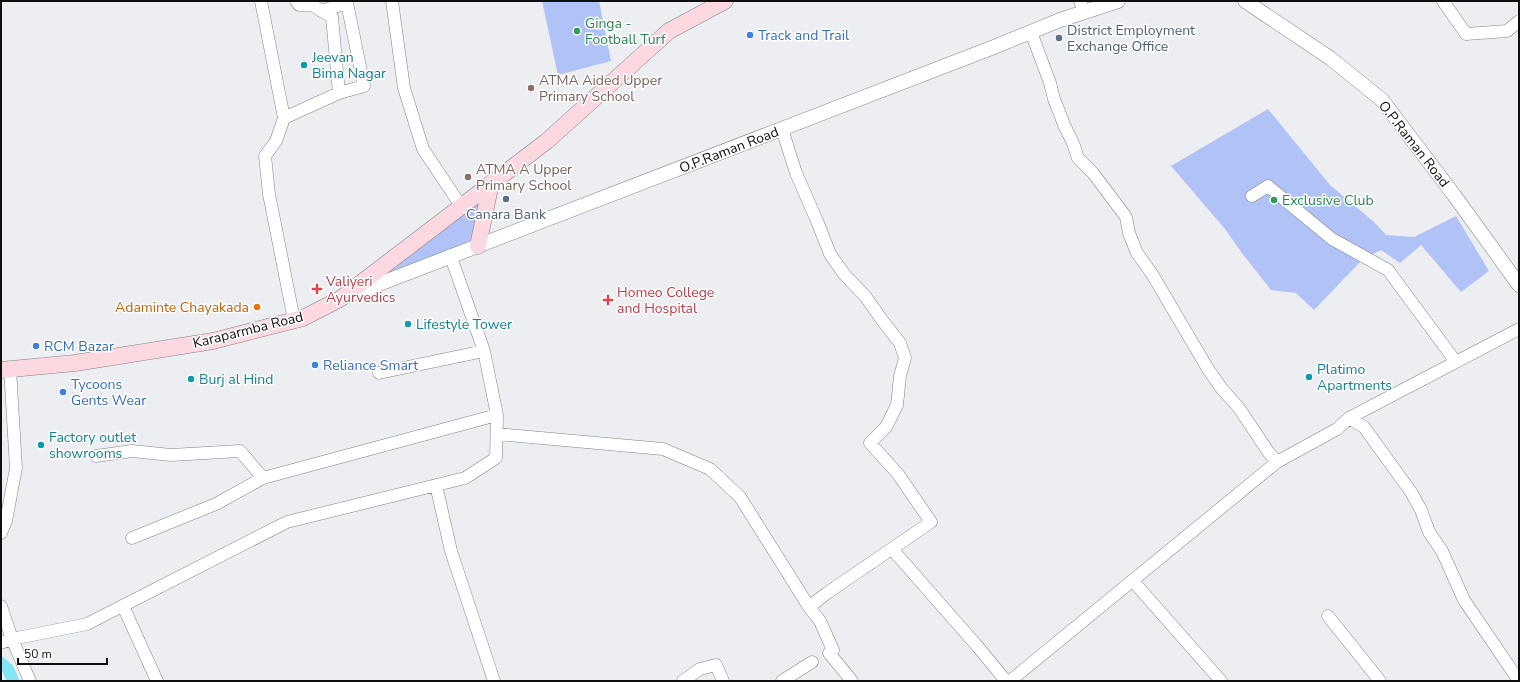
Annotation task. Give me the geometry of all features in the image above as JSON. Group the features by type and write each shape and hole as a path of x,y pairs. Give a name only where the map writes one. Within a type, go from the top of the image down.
{"main road":[{"name":"Karaparmba Road","path":"5,370 75,363 212,341 303,318 340,299 547,141 669,31 725,1"},
{"path":"478,246 490,183"}],"street":[{"path":"261,1 284,118 276,141 265,156 269,194 294,320"},
{"path":"296,1 299,5 312,5 332,17 339,93"},
{"path":"392,1 404,88 423,149 461,206"},
{"name":"O.P.Raman Road","path":"340,299 1031,32 1082,6 1118,1"},
{"name":"O.P.Raman Road","path":"1245,1 1330,58 1382,100 1454,195 1519,285"},
{"path":"1443,1 1466,34 1507,31 1519,21"},
{"path":"284,118 339,93 364,86 347,3 321,11"},
{"path":"1031,32 1059,112 1078,158 1093,173 1126,217 1129,233 1137,253 1152,274 1208,369 1222,389 1239,408 1269,453 1277,462"},
{"path":"782,129 796,173 830,254 844,274 865,296 900,343 906,358 900,376 897,406 886,427 870,443 898,474 931,522 809,607"},
{"path":"1252,196 1268,186 1332,240 1388,270 1456,362"},
{"path":"8,640 87,624 287,522 465,478 496,458 496,415 484,351 452,256"},
{"path":"1010,681 1277,462 1337,429 1350,418 1519,329"},
{"path":"379,373 484,351"},
{"path":"1,533 6,521 16,468 5,370"},
{"path":"132,538 216,504 263,478 496,415"},
{"path":"1350,418 1364,427 1411,492 1421,510 1429,532 1442,551 1464,600 1519,681"},
{"path":"496,434 664,449 710,469 740,497 820,622 833,650 829,653 852,681"},
{"path":"96,456 132,451 171,455 240,451 263,478"},
{"path":"436,485 451,551 494,681"},
{"path":"892,549 1006,681"},
{"path":"1133,581 1221,681"},
{"path":"1,606 8,640 30,681"},
{"path":"123,606 157,681"},
{"path":"1328,616 1380,681"},
{"path":"782,681 812,662"},
{"path":"683,681 700,669 716,665 723,681"}],"shaded area":[{"name":"Ginga - Football Turf","path":"542,1 599,1 611,61 558,75"},
{"name":"Exclusive Club","path":"1268,109 1330,185 1374,222 1386,235 1414,237 1456,216 1489,271 1461,292 1421,245 1400,263 1381,250 1363,259 1314,310 1296,293 1271,290 1225,229 1171,166"},
{"path":"486,192 478,246 366,285"}],"waterway":[{"path":"1,663 8,669 13,681"}],"place":[{"name":"Ginga - Football Turf","path":"577,31"},
{"name":"Track and Trail","path":"750,35"},
{"name":"District Employment Exchange Office","path":"1059,38"},
{"name":"Jeevan Bima Nagar","path":"304,65"},
{"name":"ATMA Aided Upper Primary School","path":"531,88"},
{"name":"ATMA A Upper Primary School","path":"468,177"},
{"name":"Canara Bank","path":"506,199"},
{"name":"Exclusive Club","path":"1274,200"},
{"name":"Valiyeri Ayurvedics","path":"317,289"},
{"name":"Homeo College and Hospital","path":"608,300"},
{"name":"Adaminte Chayakada","path":"257,307"},
{"name":"Lifestyle Tower","path":"408,324"},
{"name":"RCM Bazar","path":"36,346"},
{"name":"Reliance Smart","path":"315,365"},
{"name":"Platimo Apartments","path":"1309,377"},
{"name":"Burj al Hind","path":"191,379"},
{"name":"Tycoons Gents Wear","path":"63,392"},
{"name":"Factory outlet showrooms","path":"41,445"}]}
